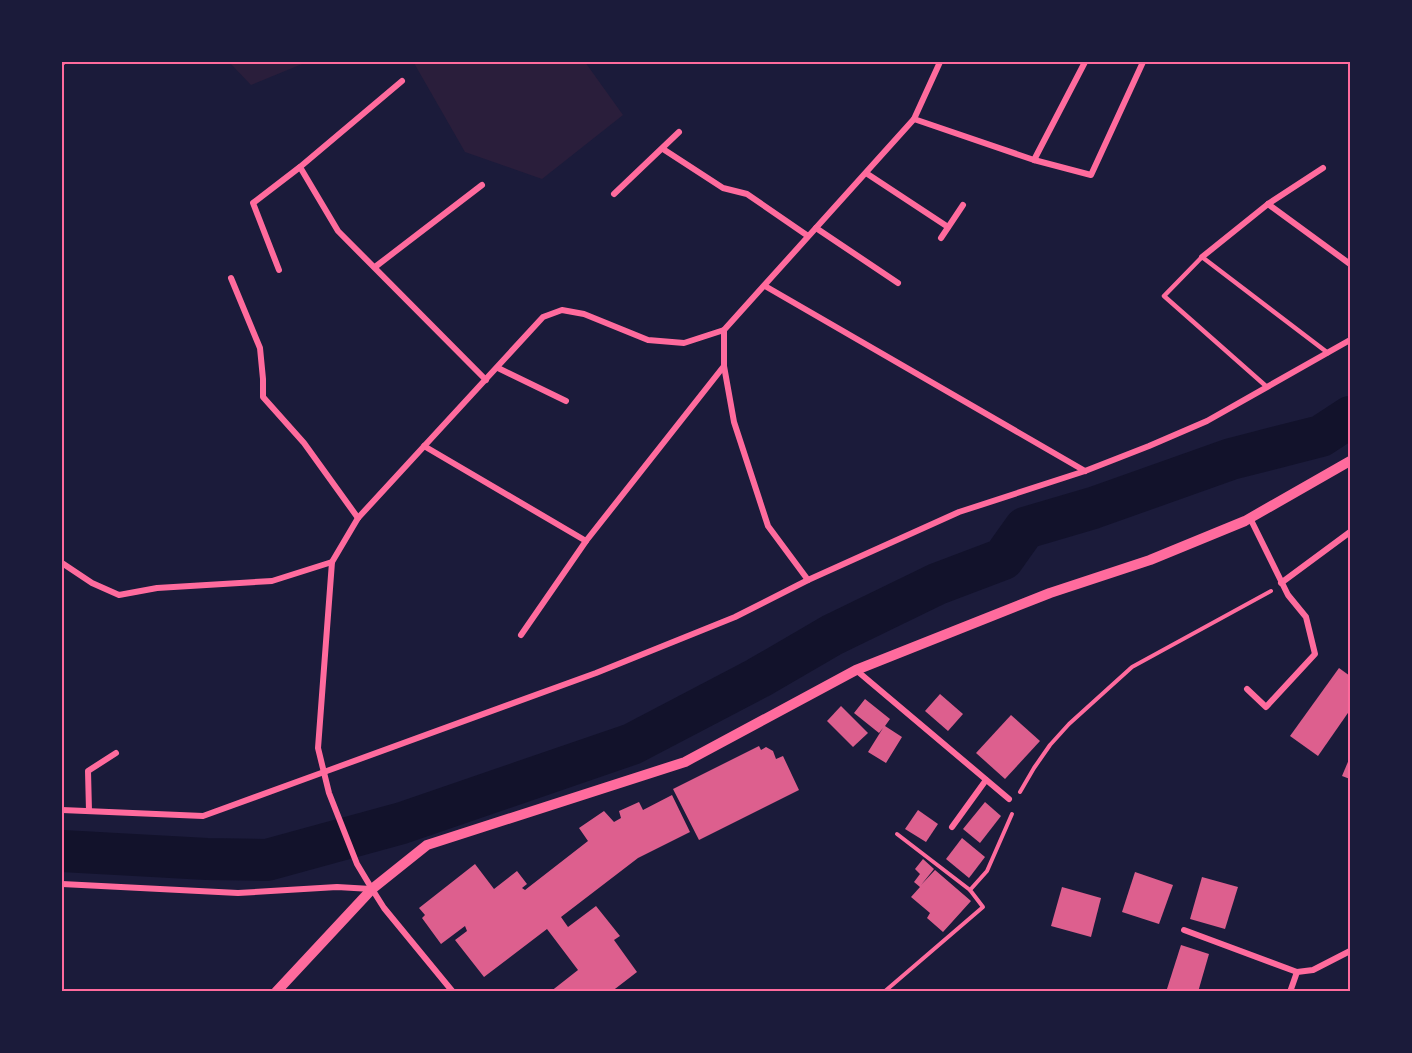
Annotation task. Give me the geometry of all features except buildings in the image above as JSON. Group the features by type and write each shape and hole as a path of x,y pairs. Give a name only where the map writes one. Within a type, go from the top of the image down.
{"street":[{"path":"453,992 384,908 372,889 357,864 329,793 318,748 332,562 358,518 543,317 562,310 584,314 648,340 684,343 724,330 914,119 940,62"},
{"path":"1034,160 1086,62"},
{"path":"914,119 1034,160 1092,175 1143,62"},
{"path":"279,270 253,203 300,167 402,81"},
{"path":"614,194 679,132"},
{"path":"663,149 723,188 747,194 808,236"},
{"path":"300,167 338,231 486,380"},
{"path":"1202,257 1268,204 1323,168"},
{"path":"866,173 948,227"},
{"path":"375,267 482,185"},
{"path":"1268,204 1350,264"},
{"path":"941,238 963,205"},
{"path":"816,228 898,283"},
{"path":"231,278 260,348 263,396 304,443 358,518"},
{"path":"765,286 1085,471"},
{"path":"724,330 724,366 734,422 768,526 808,580"},
{"path":"62,810 203,816 596,673 735,617 808,580 959,512 1085,471 1207,421 1350,340"},
{"path":"521,635 586,542 724,366"},
{"path":"498,368 566,401"},
{"path":"424,446 586,542"},
{"path":"276,992 372,889 427,845 685,762 856,670 1050,593 1150,560 1250,518 1350,461"},
{"path":"1247,689 1266,706 1315,654 1306,617 1281,583 1250,518"},
{"path":"1281,583 1350,532"},
{"path":"62,563 92,583 119,595 157,588 272,581 332,562"},
{"path":"856,670 1009,799"},
{"path":"89,811 88,771 116,753"},
{"path":"952,827 986,780"},
{"path":"62,884 238,893 337,887 372,889"},
{"path":"1184,930 1297,972 1313,970 1350,951"},
{"path":"1290,992 1297,972"}],"lane":[{"path":"1267,387 1164,296 1202,257 1328,352"}],"path":[{"path":"1019,793 1029,774 1050,745 1069,724 1132,667 1182,641 1281,583"},
{"path":"970,890 987,871 1012,812"},
{"path":"884,992 983,907 970,890 897,834"}],"shaded area":[{"path":"229,62 307,62 251,85"},
{"path":"409,62 585,62 623,115 542,179 465,152 414,63"}],"waterway":[{"path":"62,851 267,860 402,823 632,744 758,678 832,635 937,584 1003,559 1025,528 1093,508 1231,459 1321,436 1350,417"}]}
